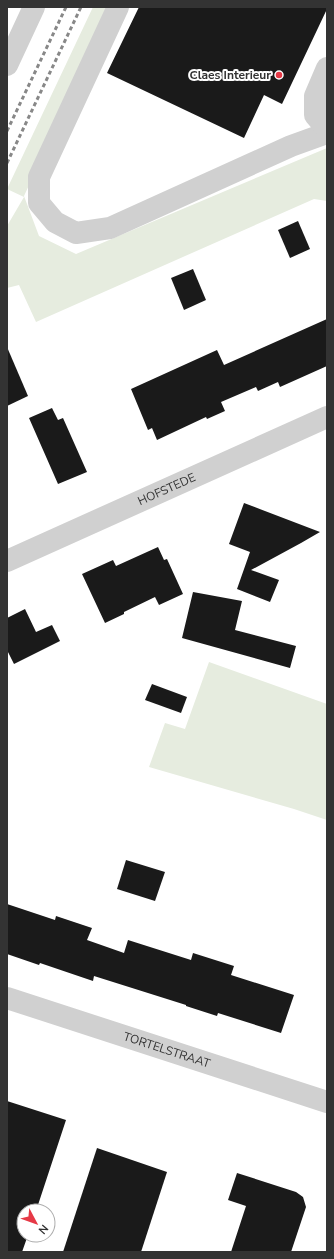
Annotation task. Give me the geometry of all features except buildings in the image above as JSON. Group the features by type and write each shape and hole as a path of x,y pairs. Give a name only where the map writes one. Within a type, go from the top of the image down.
{"street":[{"path":"7,65 34,7"},
{"path":"118,7 39,177 39,203 54,222 76,233 110,228 291,146 327,133"},
{"path":"327,68 315,96 315,115 327,129"},
{"name":"HOFSTEDE","path":"7,561 327,417"},
{"name":"TORTELSTRAAT","path":"7,998 327,1102"}],"shaded area":[{"path":"93,7 112,7 24,196 39,236 76,254 327,148 327,201 314,199 36,322 19,285 7,288 7,226 24,197 7,189"},
{"path":"209,662 327,704 327,820 149,767 165,723 185,729"}],"railway":[{"path":"7,131 66,7"},
{"path":"7,163 81,7"}],"place":[{"name":"Claes Interieur","path":"279,75"}]}
